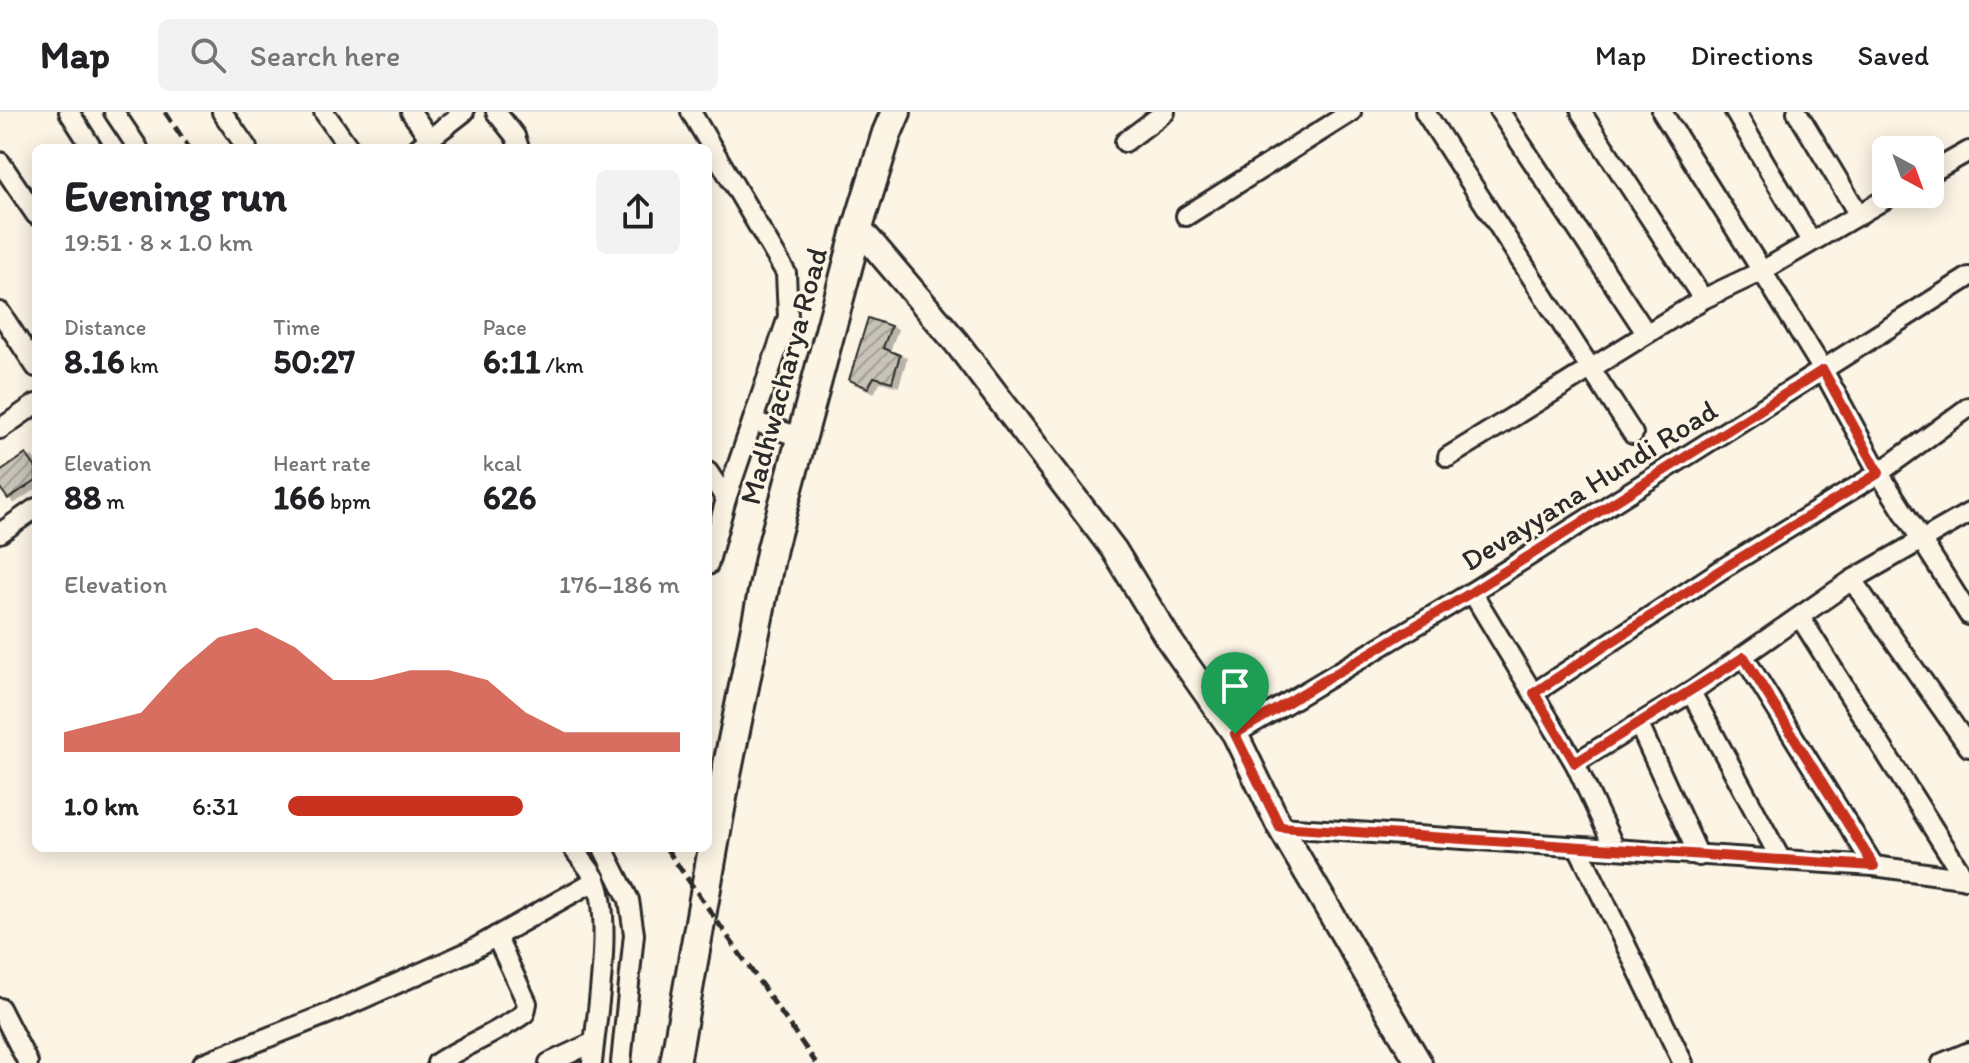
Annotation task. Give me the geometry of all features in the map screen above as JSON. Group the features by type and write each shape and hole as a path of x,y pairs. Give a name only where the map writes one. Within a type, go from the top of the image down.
{"main road":[{"name":"Madhwacharya Road","path":"713,810 772,548 858,227 896,112"},
{"name":"Madhwacharya Road","path":"874,181 903,140 916,112"},
{"name":"Madhwacharya Road","path":"675,1063 707,852"}],"street":[{"path":"69,112 89,144"},
{"path":"114,112 135,144"},
{"path":"222,112 244,144"},
{"path":"324,112 346,144"},
{"path":"411,112 424,144 464,112"},
{"path":"496,112 518,144"},
{"path":"691,112 710,144"},
{"path":"1125,142 1165,112"},
{"path":"1316,112 1326,128"},
{"path":"1186,216 1351,112"},
{"path":"1425,112 1633,434"},
{"path":"1500,112 1646,333"},
{"path":"1581,112 1703,299"},
{"path":"1662,112 1823,370 1879,473 1969,615"},
{"path":"1735,112 1811,241"},
{"path":"1797,112 1859,215"},
{"path":"712,148 786,273 788,317 726,499 712,550"},
{"path":"1944,165 1969,151"},
{"path":"0,162 32,209"},
{"path":"1448,457 1703,299 1762,271 1872,207"},
{"path":"858,227 956,342 1114,550 1169,640 1235,734 1280,827 1419,1063"},
{"name":"Devayyana Hundi Road","path":"1235,734 1472,592 1969,277"},
{"path":"3,325 32,362"},
{"path":"0,429 32,407"},
{"path":"1534,693 1722,569 1879,473 1969,407"},
{"path":"753,421 802,438"},
{"path":"712,478 726,499"},
{"path":"0,533 32,511"},
{"path":"1575,763 1744,657 1852,580 1969,513"},
{"path":"1852,580 1969,747"},
{"path":"1472,592 1575,763 1615,849"},
{"path":"1800,617 1967,879"},
{"path":"1744,657 1874,866"},
{"path":"1691,692 1781,860"},
{"path":"1639,725 1699,856"},
{"path":"1280,827 1874,866 1967,879"},
{"path":"1578,847 1683,1063"},
{"path":"576,852 596,880 603,920 602,967 592,1063"},
{"path":"605,852 629,900 634,934 621,1063"},
{"path":"203,1063 335,1011 470,951 596,880"},
{"path":"437,1063 525,1013 527,1003 496,936"},
{"path":"0,1008 28,1063"},
{"path":"549,1063 594,1042"},
{"path":"1942,1063 1969,1052"}],"building":[{"path":"868,318 891,326 883,348 900,355 892,382 874,377 868,388 849,380"},
{"path":"26,454 32,462 32,483 8,499 0,488 0,472"}],"railway":[{"path":"165,112 186,144"},
{"path":"669,852 816,1063"}],"route":[{"path":"1823,370 1879,473 1722,569 1534,693 1575,763 1744,657 1874,866 1280,827 1235,734 1472,592 1823,370"}]}
